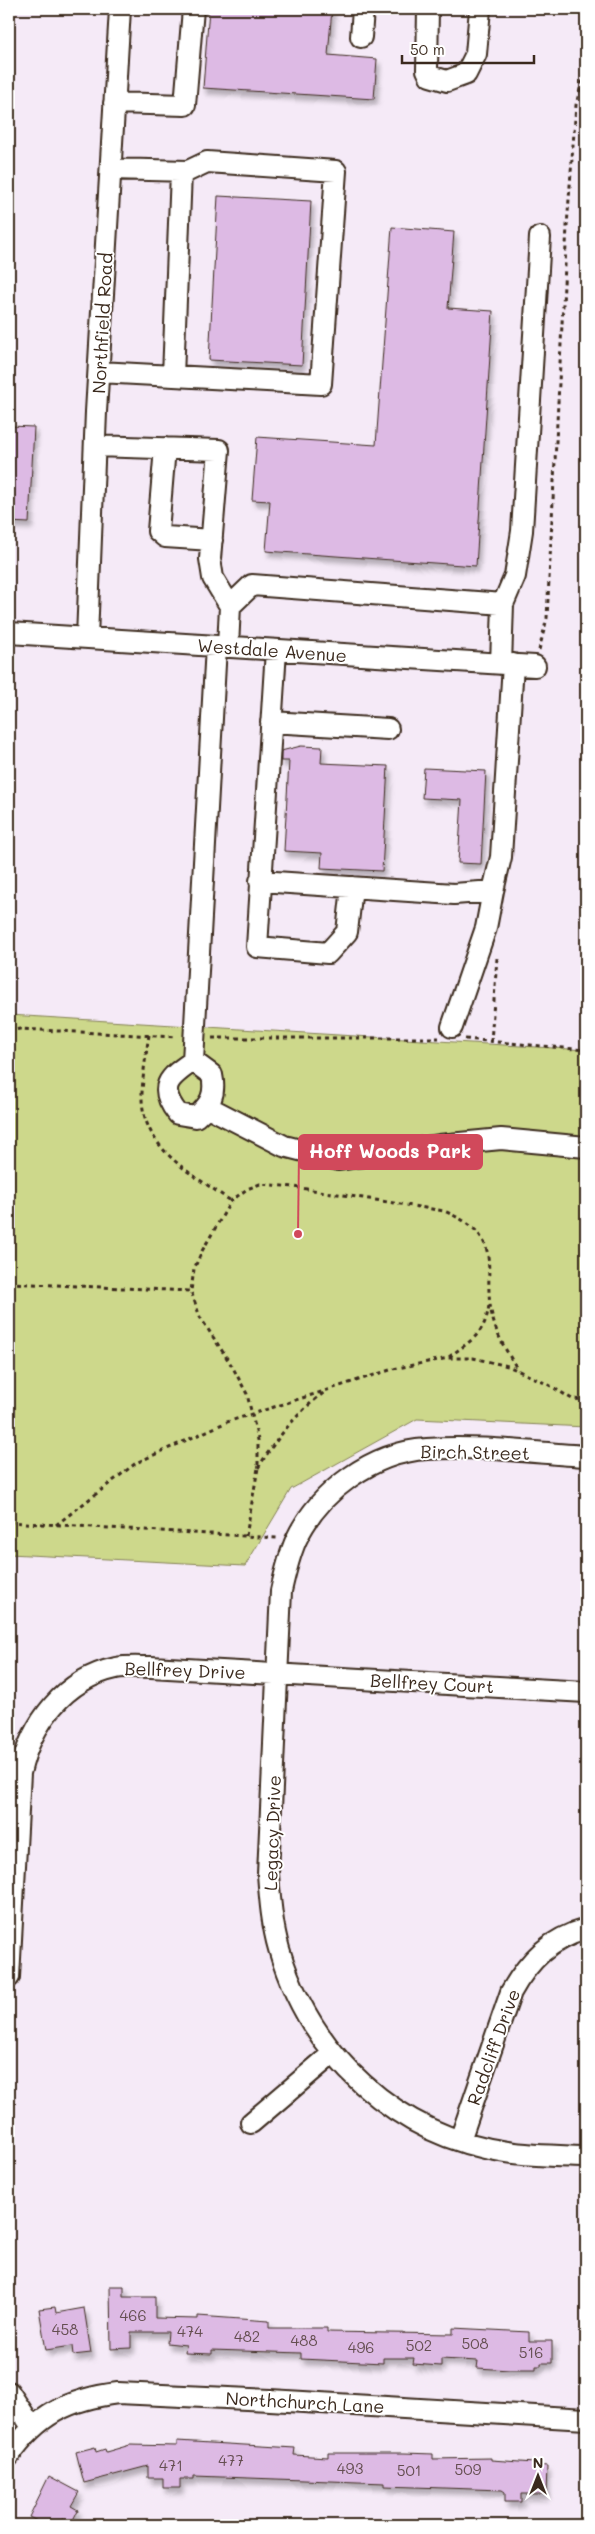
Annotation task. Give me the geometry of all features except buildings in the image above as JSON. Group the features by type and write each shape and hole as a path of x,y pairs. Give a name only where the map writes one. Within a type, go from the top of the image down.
{"street":[{"name":"Northfield Road","path":"86,638 120,9"},
{"path":"114,104 185,105 193,9"},
{"path":"361,38 363,9"},
{"path":"428,9 427,70 430,76 447,81 466,74 476,54 480,9"},
{"path":"99,372 320,384 336,171 207,162 188,171 181,172 110,169"},
{"path":"172,376 181,172"},
{"path":"453,1035 486,928 501,857 507,664 502,604 515,576 522,531 540,237"},
{"path":"95,446 219,450 210,559 213,578 230,606"},
{"path":"165,448 158,531 165,537 212,540"},
{"path":"193,1061 222,647 230,606 252,585 502,604"},
{"name":"Westdale Avenue","path":"9,633 535,666"},
{"path":"276,650 257,947 328,953 348,932 352,887"},
{"path":"271,722 388,729"},
{"path":"260,881 454,894 494,891"},
{"path":"193,1061 212,1075 215,1089 208,1107 196,1117 178,1114 168,1101 166,1086 175,1073 193,1061"},
{"path":"208,1107 284,1146 339,1160 439,1145 501,1139 586,1146"},
{"name":"Birch Street","path":"279,1674 281,1591 286,1566 296,1539 310,1517 336,1488 372,1464 398,1454 426,1449 451,1448 586,1456"},
{"name":"Bellfrey Drive","path":"9,1977 20,1773 30,1740 57,1701 80,1682 118,1668 151,1667 279,1674"},
{"name":"Bellfrey Court","path":"279,1674 586,1692"},
{"name":"Legacy Drive","path":"279,1674 268,1874 271,1909 279,1948 288,1976 322,2040 332,2054 357,2080 400,2112 426,2127 460,2140 506,2152 586,2158"},
{"name":"Radcliff Drive","path":"460,2140 511,1992 523,1970 537,1955 554,1942 586,1930"},
{"path":"251,2123 332,2054"},
{"path":"9,2392 32,2427"},
{"name":"Northchurch Lane","path":"9,2456 32,2427 51,2412 79,2401 118,2393 280,2400 586,2419"}],"path":[{"path":"535,666 547,618 567,226 576,105 586,65"},
{"path":"491,1042 497,957"},
{"path":"9,1032 20,1029 194,1038 453,1035 491,1042 586,1050"},
{"path":"246,1536 258,1468 258,1440 246,1394 232,1366 200,1316 191,1291 194,1269 202,1251 231,1202 247,1189 260,1184 294,1187 444,1211 465,1220 479,1234 488,1247 490,1302 494,1323 518,1370"},
{"path":"9,1282 191,1291"},
{"path":"448,1358 475,1338 486,1323 490,1302"},
{"path":"56,1525 136,1463 227,1422 392,1369 448,1358 473,1358 508,1366 549,1385 572,1399 586,1400"},
{"path":"258,1468 271,1447 294,1420 328,1389"},
{"path":"9,1522 296,1539"}],"green space":[{"path":"9,1015 586,1050 586,1427 417,1419 291,1489 245,1566 9,1554"}],"place":[{"name":"Hoff Woods Park","path":"298,1234"}]}
